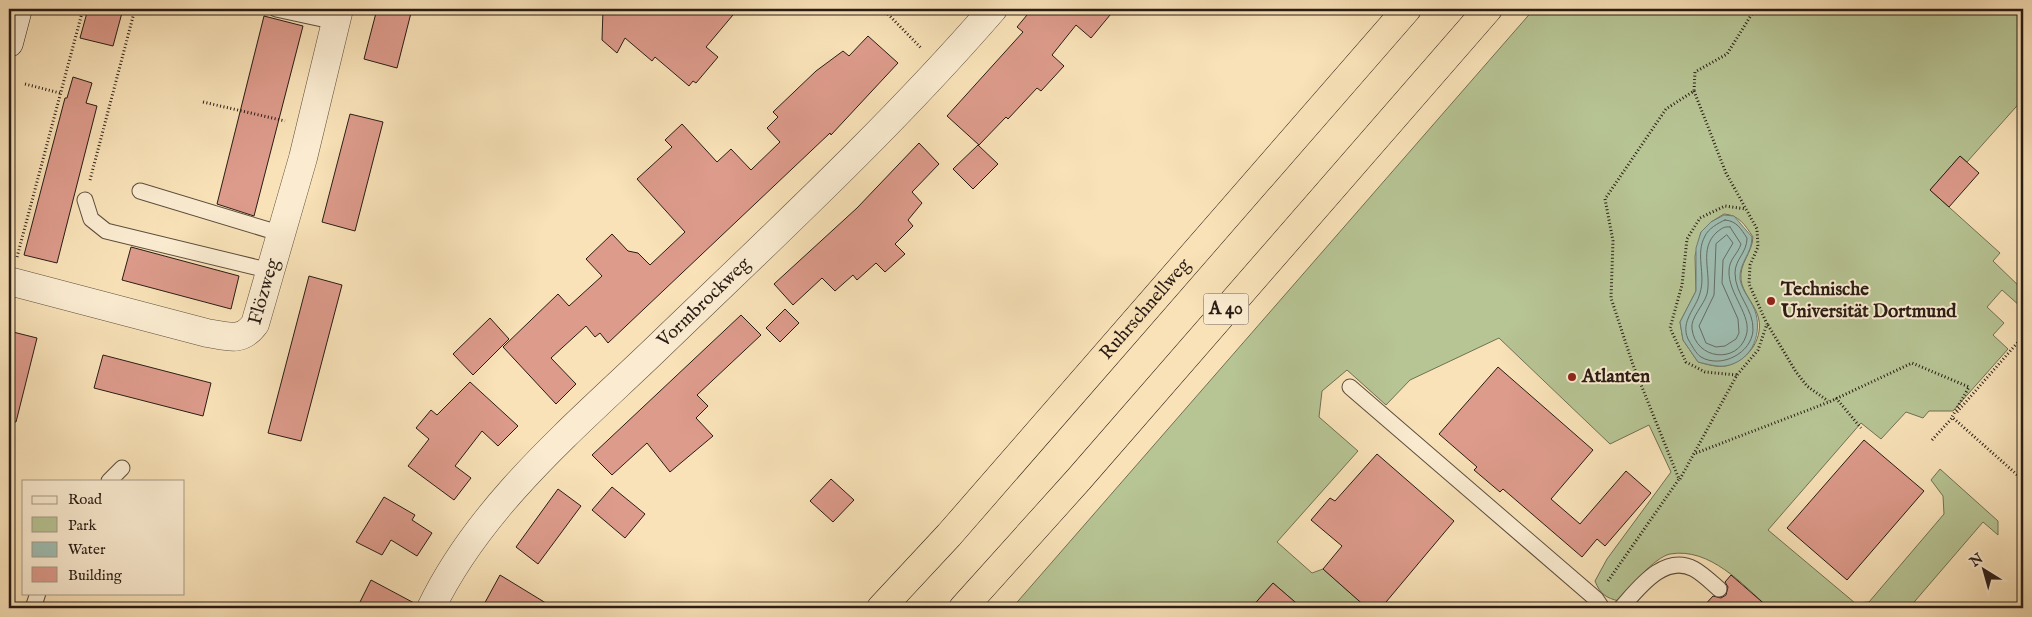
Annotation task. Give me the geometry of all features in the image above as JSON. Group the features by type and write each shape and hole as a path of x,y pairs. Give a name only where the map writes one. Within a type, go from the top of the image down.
{"highway":[{"name":"Ruhrschnellweg","path":"881,608 948,535 1407,9"},
{"name":"A 40","path":"962,608 1079,479 1488,9"}],"street":[{"path":"9,43 18,9"},
{"name":"Vormbrockweg","path":"431,608 444,582 487,521 541,460 862,150 941,69 993,9"},
{"name":"Flözweg","path":"10,281 207,333 237,337 248,333 255,324 282,234 337,15"}],"lane":[{"path":"276,9 337,15"},
{"path":"140,191 282,234"},
{"path":"85,200 91,219 106,231 271,272"},
{"path":"1350,387 1599,603"},
{"path":"110,480 122,468"},
{"path":"1621,608 1656,572 1681,565 1694,569 1719,589"},
{"path":"33,608 38,594"}],"path":[{"path":"10,281 82,9"},
{"path":"85,200 135,9"},
{"path":"883,9 941,69"},
{"path":"1755,9 1727,54 1695,72 1694,91 1726,173 1757,229 1758,247 1750,265 1749,284 1767,324 1796,372 1807,386 1829,402"},
{"path":"25,84 60,93"},
{"path":"1679,479 1633,365 1611,298 1613,241 1605,199 1666,109 1694,91"},
{"path":"203,102 310,127"},
{"path":"1737,375 1705,372 1686,362 1670,328 1682,285 1687,239 1700,218 1725,206 1746,209"},
{"path":"1599,603 1695,454 1737,375 1758,350 1767,324"},
{"path":"1932,440 2019,341"},
{"path":"1695,454 1829,402 1912,363 1969,387 1952,417"},
{"path":"1836,398 1861,428"},
{"path":"1952,417 2023,480"}],"green space":[{"path":"1534,9 2023,9 2023,99 1967,162 1960,156 1930,190 2000,253 1993,261 2023,290 2023,302 2020,306 2002,290 1987,307 2004,323 1993,335 2008,349 1953,411 1929,411 1923,418 1906,412 1881,439 1861,423 1768,530 1855,603 1869,602 1944,514 1943,496 1931,480 1940,469 1998,521 1998,535 1983,522 1909,608 1769,608 1725,570 1699,556 1685,553 1670,554 1657,561 1635,581 1619,601 1607,597 1601,592 1595,581 1607,559 1671,472 1649,425 1610,444 1499,338 1410,380 1386,405 1347,370 1322,391 1319,417 1358,451 1277,542 1312,573 1323,569 1367,608 1302,608 1273,583 1251,608 1012,608","holes":["1724,214 1741,221 1753,237 1742,268 1741,280 1745,292 1756,311 1759,327 1756,342 1746,355 1732,364 1720,366 1698,362 1683,340 1680,322 1696,291 1695,256 1701,232 1711,222"]}],"water":[{"path":"1724,215 1734,216 1752,237 1750,248 1741,268 1740,279 1755,310 1757,331 1752,347 1747,354 1734,364 1722,366 1698,362 1683,340 1680,322 1696,291 1696,248 1701,232 1711,222"}],"building":[{"path":"88,9 123,9 113,46 80,38"},
{"path":"377,9 412,9 397,68 364,59"},
{"path":"603,9 738,9 706,47 718,57 696,83 693,81 689,86 655,57 652,61 625,38 617,53 602,40"},
{"path":"1032,9 1115,9 1091,38 1076,25 1052,55 1064,66 1041,91 1037,88 1008,119 1006,117 979,145 947,116 1023,32 1017,27"},
{"path":"264,16 303,26 254,216 217,204"},
{"path":"868,36 898,63 831,135 830,133 608,343 600,333 595,337 586,326 551,358 576,384 556,404 503,347 558,294 569,306 602,276 586,259 612,234 628,251 638,253 650,265 685,232 637,179 672,147 665,140 682,124 717,162 731,149 751,170 780,142 767,128 778,117 773,112 816,71 843,51 849,56"},
{"path":"73,77 92,83 86,103 97,106 57,263 24,255 65,98 67,98"},
{"path":"350,114 383,122 355,231 322,222"},
{"path":"919,143 939,164 912,192 922,203 908,220 913,226 895,244 905,254 885,272 876,263 857,280 853,275 835,291 822,278 793,305 774,284 857,208"},
{"path":"978,145 998,164 973,189 953,169"},
{"path":"1960,156 1979,173 1949,207 1930,190"},
{"path":"131,247 239,276 231,309 122,280"},
{"path":"309,276 342,285 301,441 268,433"},
{"path":"785,309 799,323 780,342 766,328"},
{"path":"741,315 761,335 697,395 708,406 696,418 713,436 670,472 647,443 612,475 592,455"},
{"path":"490,318 509,339 473,375 453,354"},
{"path":"9,331 37,338 16,422 9,421"},
{"path":"103,355 211,383 203,416 94,388"},
{"path":"1498,367 1593,450 1551,499 1580,524 1626,471 1651,493 1605,546 1597,539 1582,557 1503,489 1500,492 1474,470 1477,467 1439,434"},
{"path":"470,382 518,426 498,446 482,431 455,466 471,478 454,500 408,466 429,439 416,428 431,410 437,415"},
{"path":"1864,440 1924,491 1847,580 1787,528"},
{"path":"1377,454 1454,521 1381,608 1367,608 1323,569 1342,546 1311,520 1330,498 1335,501"},
{"path":"831,479 854,500 833,522 810,501"},
{"path":"612,487 645,514 625,538 592,510"},
{"path":"558,489 581,506 538,564 516,547"},
{"path":"384,497 415,515 412,520 432,533 417,556 391,540 382,555 356,542"},
{"path":"500,575 554,608 482,608"},
{"path":"1731,575 1769,608 1702,608 1713,596 1721,598 1726,595 1728,587 1725,582"},
{"path":"371,580 416,604 415,608 357,608"},
{"path":"1273,583 1302,608 1251,608"}],"place":[{"name":"Technische Universität Dortmund","path":"1771,301"},
{"name":"Atlanten","path":"1572,377"}]}
